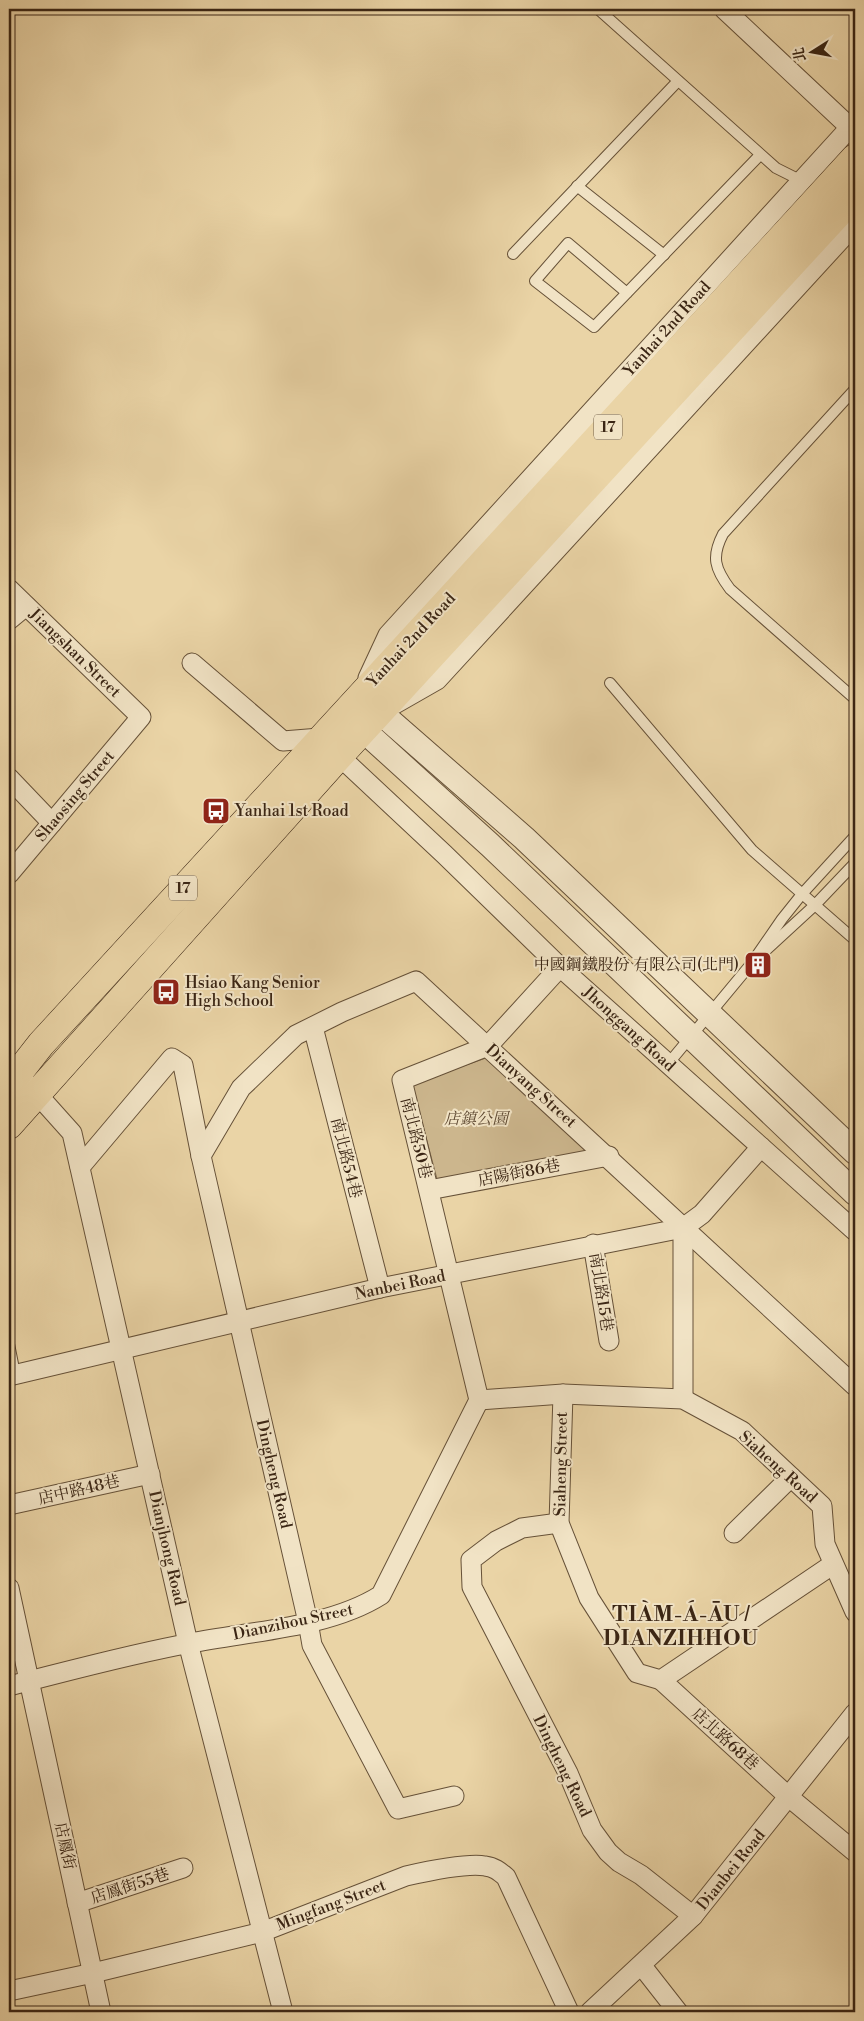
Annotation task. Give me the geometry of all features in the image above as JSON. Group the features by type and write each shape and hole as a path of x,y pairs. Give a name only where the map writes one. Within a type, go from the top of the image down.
{"main road":[{"name":"Yanhai 2nd Road","path":"362,712 855,158"},
{"name":"Yanhai 2nd Road","path":"362,712 855,195"},
{"name":"17","path":"12,1075 362,712"},
{"name":"17","path":"9,1126 330,747"}],"street":[{"path":"724,9 854,127"},
{"name":"Yanhai 2nd Road","path":"362,712 388,635 802,181 854,127"},
{"name":"Yanhai 2nd Road","path":"362,712 438,680 855,224"},
{"name":"Jiangshan Street","path":"9,589 141,717"},
{"path":"9,620 26,606"},
{"path":"192,663 283,741 330,747"},
{"path":"362,712 524,838 855,1152"},
{"path":"362,712 490,844 855,1193"},
{"name":"Shaosing Street","path":"9,874 141,717"},
{"name":"Jhonggang Road","path":"330,747 560,966 855,1231"},
{"path":"9,778 52,823"},
{"name":"南北路50巷","path":"450,1274 402,1080 488,1046 560,966"},
{"name":"Dianyang Street","path":"201,1156 241,1088 296,1036 416,981 608,1156 683,1228 855,1386"},
{"name":"南北路54巷","path":"313,1027 380,1288"},
{"name":"Dingheng Road","path":"80,1167 172,1058 183,1065 201,1156 312,1645 398,1809 454,1796"},
{"name":"Dianjhong Road","path":"12,1075 37,1093 72,1133 188,1643 283,2012"},
{"name":"Nanbei Road","path":"12,1375 380,1288 593,1244 683,1228 702,1214 761,1147"},
{"name":"店陽街86巷","path":"429,1190 608,1156"},
{"path":"683,1228 683,1399"},
{"name":"南北路15巷","path":"593,1244 609,1340"},
{"path":"450,1274 480,1400"},
{"name":"Siaheng Road","path":"480,1400 563,1394 683,1399 742,1432 822,1506 824,1544 855,1612"},
{"name":"Siaheng Street","path":"563,1394 559,1522 589,1598 637,1673 661,1680"},
{"name":"Dianzihou Street","path":"9,1686 188,1643 308,1622 361,1608 381,1595 480,1400"},
{"name":"店中路48巷","path":"9,1505 150,1474"},
{"path":"734,1533 791,1477"},
{"name":"Dingheng Road","path":"559,1522 522,1528 496,1541 472,1560 472,1587 568,1773 592,1830 608,1852 619,1862 641,1875 693,1916"},
{"path":"661,1680 832,1565"},
{"name":"店鳳街","path":"9,1588 101,2012"},
{"name":"店北路68巷","path":"661,1680 790,1798 855,1852"},
{"name":"Dianbei Road","path":"590,2012 642,1966 693,1916 790,1798 848,1736 855,1713"},
{"name":"Mingfang Street","path":"9,1991 93,1973 262,1932 406,1876 422,1872 483,1865 496,1869 506,1877 569,2012"},
{"name":"店鳳街55巷","path":"77,1903 183,1868"},
{"path":"642,1966 678,2012"}],"lane":[{"path":"598,9 776,168 802,181"},
{"path":"512,254 678,80"},
{"path":"627,294 568,243 535,281 594,327 627,294 760,154"},
{"path":"577,186 664,255"},
{"path":"855,389 723,534 716,547 716,561 720,576 730,589 855,699"},
{"path":"610,682 752,850 855,940"},
{"path":"752,964 782,919 802,894 855,836"},
{"path":"668,1064 752,964 816,905 855,863"},
{"path":"9,1344 12,1375"}],"green space":[{"name":"店鎮公園","path":"486,1058 591,1151 437,1179 412,1084"}],"place":[{"name":"Yanhai 1st Road","path":"216,811"},
{"name":"中國鋼鐵股份 有限公司(北門)","path":"758,965"},
{"name":"Hsiao Kang Senior High School","path":"166,992"}],"district":[{"name":"TIÀM-Á-ĀU / DIANZIHHOU","path":"681,1627"}]}
